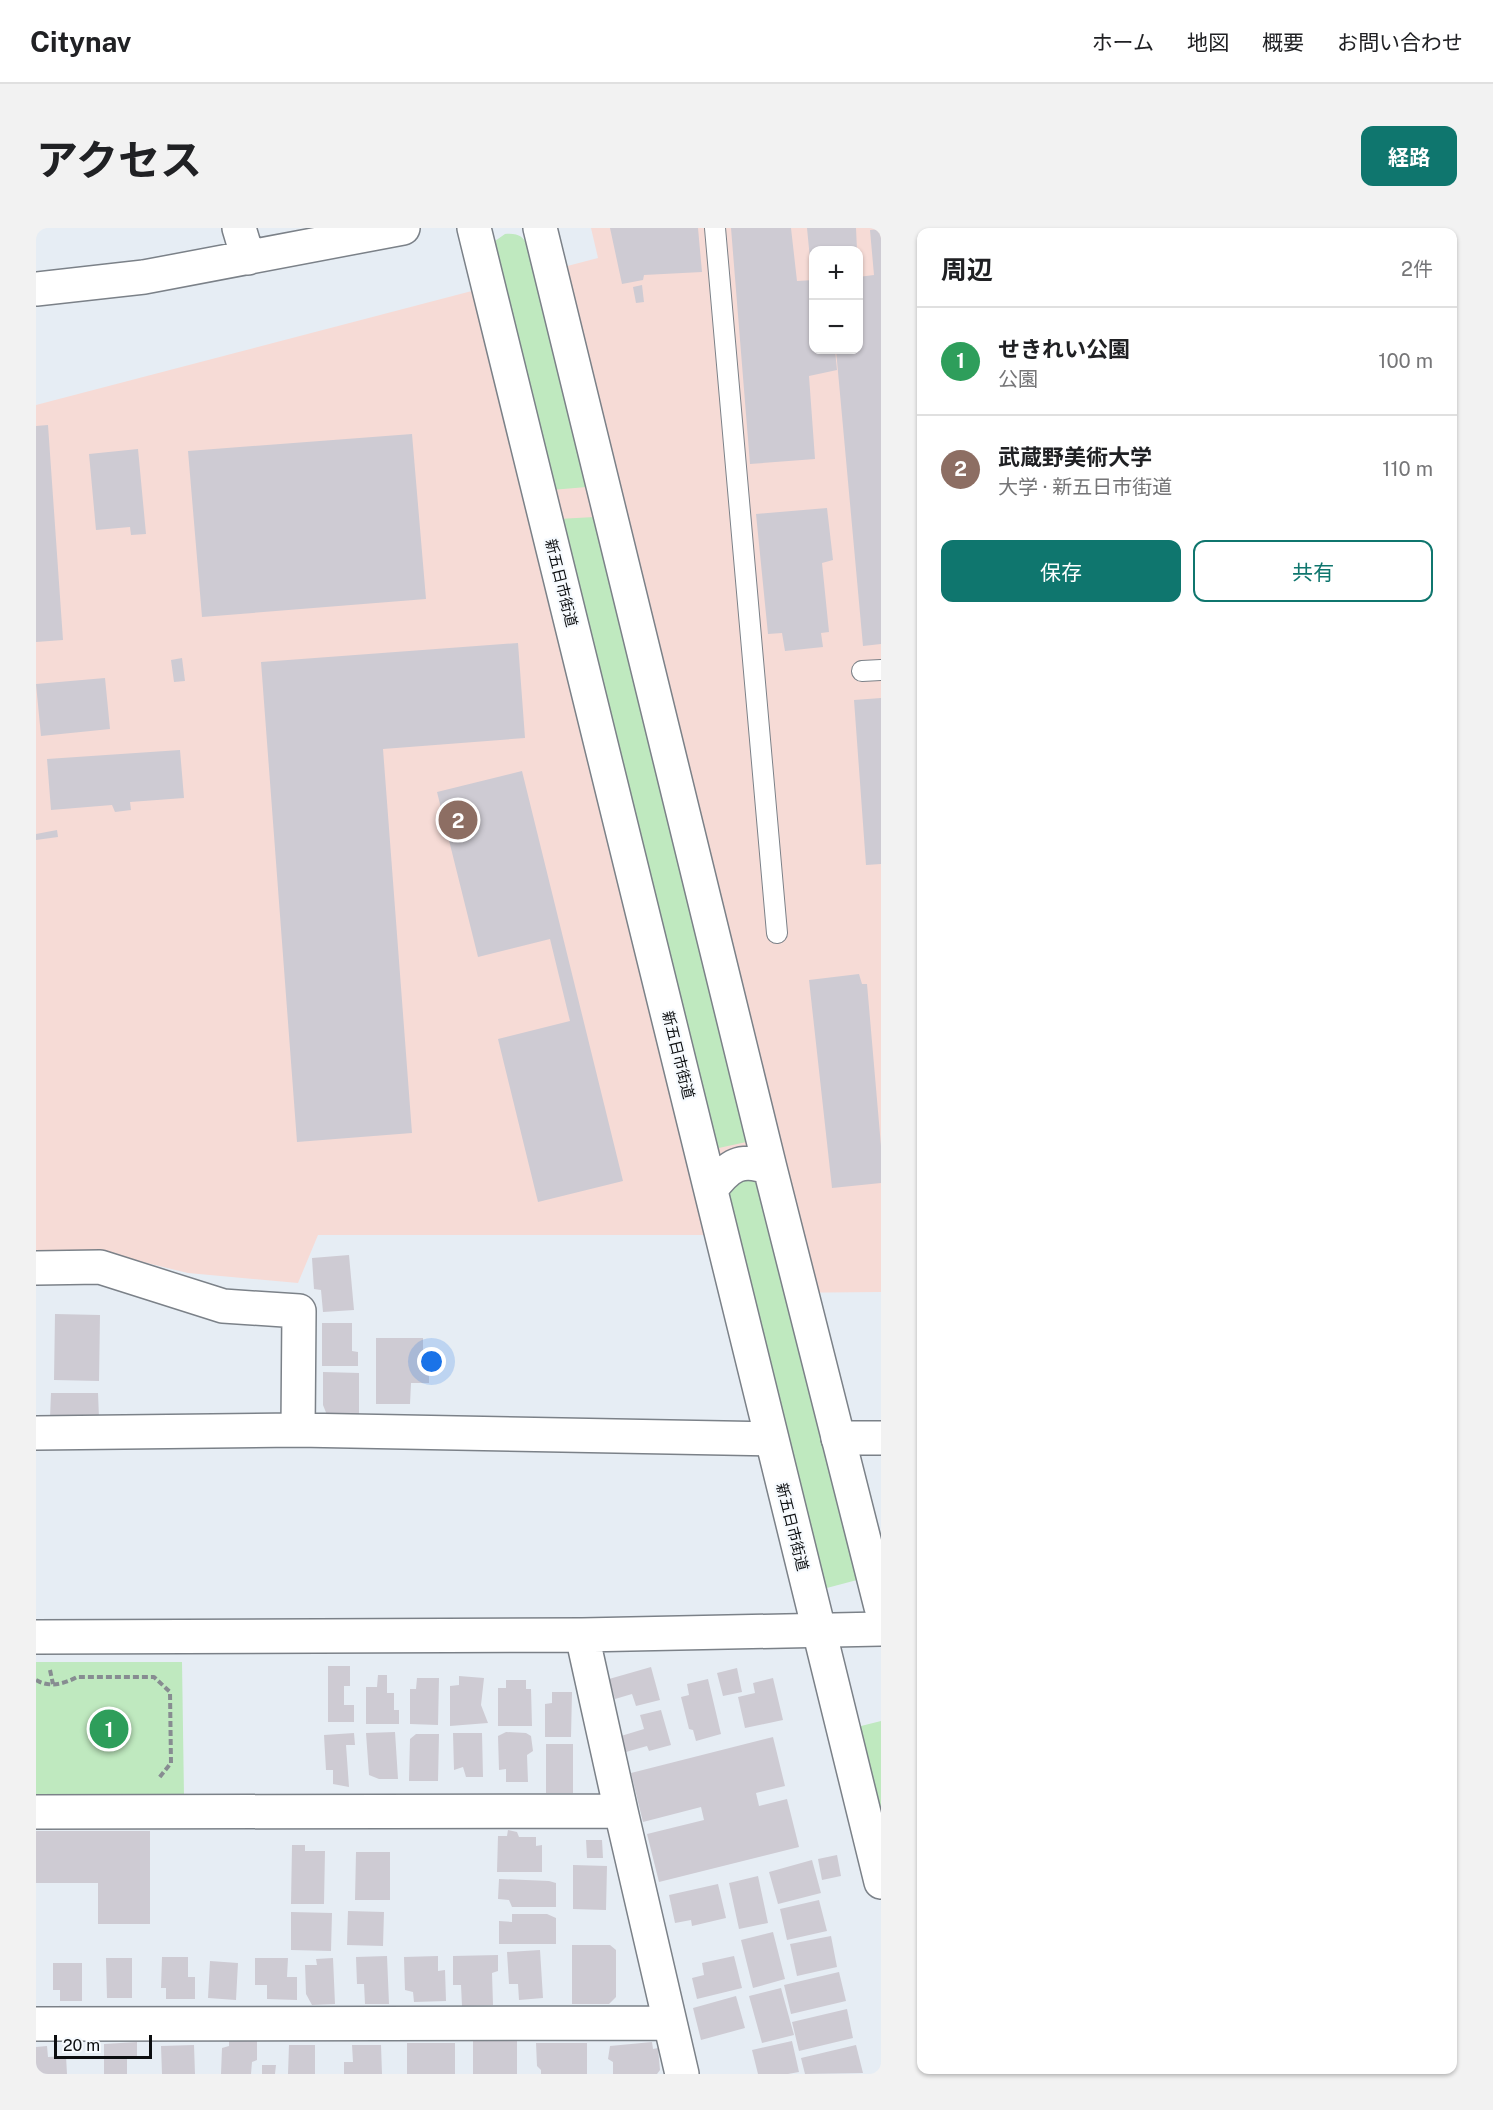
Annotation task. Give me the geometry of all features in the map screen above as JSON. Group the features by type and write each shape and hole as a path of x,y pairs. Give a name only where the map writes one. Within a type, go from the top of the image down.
{"street":[{"path":"36,290 144,277 244,243 404,228"},
{"name":"新五日市街道","path":"474,228 881,1882"},
{"path":"540,228 770,1168 881,1607"},
{"path":"711,1189 727,1169 742,1163 754,1162 770,1168"},
{"path":"36,1268 100,1267 223,1306 299,1311 298,1430"},
{"path":"36,1433 298,1430 771,1439"},
{"path":"838,1438 881,1438"},
{"path":"36,1637 582,1635 881,1629"},
{"path":"582,1635 682,2074"},
{"path":"36,1812 621,1811"},
{"path":"36,2024 670,2023"}],"lane":[{"path":"716,228 777,933"}],"path":[{"path":"36,1680 44,1685 65,1683 76,1677 154,1677 170,1692 171,1763 153,1785"}],"shaded area":[{"path":"591,228 881,228 881,1292 769,1293 754,1235 318,1235 298,1283 188,1273 101,1252 36,1251 36,405 598,258"}],"green space":[{"path":"505,234 520,236 528,248 587,487 551,490 492,246"},
{"path":"595,517 751,1141 714,1149 558,519"},
{"path":"747,1175 758,1182 857,1580 823,1589 726,1187"},
{"path":"36,1662 182,1662 184,1796 36,1796"},
{"path":"881,1721 881,1824 857,1727"}],"building":[{"path":"610,228 698,228 702,272 644,275 643,280 622,284"},
{"path":"731,228 791,228 797,281 809,280 809,354 835,354 837,370 809,376 815,459 750,464"},
{"path":"807,228 856,228 857,246 809,246 809,249"},
{"path":"881,229 881,644 863,646 836,354 863,354 863,276 874,275 870,230"},
{"path":"642,285 644,302 636,303 633,287"},
{"path":"48,425 63,640 36,642 36,426"},
{"path":"412,434 426,599 202,617 188,451"},
{"path":"138,449 146,534 131,535 130,527 96,530 89,454"},
{"path":"827,508 833,560 822,563 829,632 821,633 823,647 785,651 782,633 768,634 756,514"},
{"path":"518,643 525,738 383,749 412,1133 297,1142 261,662"},
{"path":"182,658 185,681 174,682 171,660"},
{"path":"105,678 110,729 41,736 36,684"},
{"path":"881,698 881,864 866,865 854,700"},
{"path":"180,750 184,798 130,802 131,810 115,812 112,805 51,810 47,759"},
{"path":"522,771 623,1181 538,1202 498,1039 570,1021 550,939 478,957 437,792"},
{"path":"57,830 58,837 36,840 36,834"},
{"path":"859,974 862,984 867,984 881,1146 881,1183 832,1188 809,980"},
{"path":"349,1255 354,1310 323,1312 321,1290 314,1289 312,1258"},
{"path":"55,1314 100,1315 99,1381 54,1380"},
{"path":"322,1323 352,1323 352,1351 358,1352 358,1366 322,1366"},
{"path":"376,1338 423,1338 423,1364 429,1364 429,1383 411,1383 410,1404 376,1404"},
{"path":"323,1372 359,1373 359,1416 327,1415 323,1405"},
{"path":"51,1393 98,1393 99,1418 50,1418"},
{"path":"328,1666 350,1666 350,1686 344,1686 344,1705 354,1705 354,1722 328,1722"},
{"path":"651,1667 660,1700 636,1706 632,1694 615,1699 609,1679"},
{"path":"737,1668 742,1692 723,1696 717,1673"},
{"path":"378,1675 387,1675 387,1693 394,1693 394,1710 399,1710 399,1724 366,1724 366,1687 377,1687"},
{"path":"459,1676 484,1678 481,1705 488,1723 450,1726 450,1686 459,1685"},
{"path":"417,1678 439,1678 438,1725 410,1724 410,1689 416,1689"},
{"path":"773,1678 783,1720 745,1728 738,1697 755,1693 753,1683"},
{"path":"708,1679 721,1734 696,1741 693,1730 689,1729 681,1697 689,1695 687,1684"},
{"path":"506,1680 526,1680 526,1689 531,1689 532,1726 498,1726 498,1688 506,1688"},
{"path":"552,1692 572,1692 571,1737 545,1737 545,1704 552,1703"},
{"path":"661,1710 671,1745 649,1751 647,1746 626,1752 621,1736 644,1729 640,1715"},
{"path":"395,1732 398,1779 379,1779 369,1775 366,1733"},
{"path":"506,1732 526,1733 531,1736 533,1751 527,1755 528,1782 506,1782 506,1769 499,1770 498,1736"},
{"path":"354,1733 355,1745 346,1745 349,1787 333,1784 333,1770 326,1770 324,1735"},
{"path":"453,1733 482,1733 483,1777 466,1777 463,1767 454,1770"},
{"path":"416,1734 439,1734 438,1781 409,1781 410,1739"},
{"path":"773,1737 785,1786 756,1793 759,1806 787,1799 799,1847 659,1882 647,1834 704,1820 701,1807 643,1822 631,1773"},
{"path":"546,1744 573,1744 573,1793 546,1793"},
{"path":"508,1830 517,1832 519,1837 536,1837 536,1846 542,1845 542,1872 497,1872 498,1836 507,1836"},
{"path":"36,1831 150,1831 150,1924 98,1924 98,1883 36,1883"},
{"path":"586,1840 602,1840 603,1858 587,1858"},
{"path":"292,1845 305,1845 305,1851 325,1851 324,1904 291,1904"},
{"path":"356,1852 390,1852 390,1900 355,1900"},
{"path":"837,1855 841,1876 822,1880 818,1859"},
{"path":"812,1860 821,1893 778,1904 769,1872"},
{"path":"573,1865 607,1866 606,1910 573,1909"},
{"path":"758,1876 768,1923 739,1929 729,1883"},
{"path":"499,1879 556,1883 556,1907 512,1907 509,1900 498,1899"},
{"path":"718,1884 726,1918 692,1926 691,1920 675,1923 669,1895"},
{"path":"819,1900 827,1931 787,1940 780,1909"},
{"path":"348,1911 384,1912 383,1946 347,1945"},
{"path":"291,1912 332,1913 331,1951 291,1950"},
{"path":"512,1914 547,1914 556,1918 556,1944 499,1944 499,1921 512,1922"},
{"path":"773,1932 785,1979 753,1988 741,1940"},
{"path":"831,1936 837,1967 797,1976 790,1944"},
{"path":"572,1945 610,1945 616,1950 616,1997 609,2004 572,2004"},
{"path":"540,1950 543,1998 519,2000 518,1984 509,1984 507,1952"},
{"path":"498,1955 498,1971 492,1973 493,2005 462,2006 461,1985 453,1985 453,1956"},
{"path":"387,1956 389,2004 365,2004 364,1984 357,1984 356,1957"},
{"path":"438,1956 438,1971 445,1970 446,2001 414,2002 413,1992 405,1990 404,1957"},
{"path":"734,1956 742,1988 697,1999 692,1978 704,1975 702,1963"},
{"path":"162,1957 188,1957 188,1977 195,1977 195,1999 166,1999 166,1988 161,1988"},
{"path":"106,1958 132,1958 132,1998 107,1998"},
{"path":"255,1958 288,1958 287,1977 297,1977 297,2000 267,1999 267,1985 255,1985"},
{"path":"333,1958 335,2004 312,2005 306,1994 305,1965 317,1965 316,1959"},
{"path":"210,1961 238,1963 236,2000 208,1998"},
{"path":"53,1963 82,1963 82,2001 60,2001 60,1990 53,1990"},
{"path":"839,1972 846,2001 791,2014 784,1985"},
{"path":"781,1988 794,2035 762,2043 749,1996"},
{"path":"736,1996 745,2028 701,2040 693,2008"},
{"path":"847,2009 853,2038 799,2051 792,2022"},
{"path":"229,2041 257,2041 257,2060 252,2062 251,2074 221,2074 222,2048 229,2046"},
{"path":"473,2041 517,2041 517,2074 473,2074"},
{"path":"792,2041 799,2072 758,2074 752,2050"},
{"path":"137,2042 137,2058 127,2058 127,2074 104,2074 104,2044"},
{"path":"652,2042 653,2049 658,2048 660,2070 657,2074 613,2074 613,2062 608,2059 610,2046"},
{"path":"407,2043 455,2043 455,2074 407,2074"},
{"path":"536,2043 587,2043 587,2074 541,2074 537,2066"},
{"path":"194,2045 195,2074 162,2074 161,2046"},
{"path":"289,2045 315,2045 315,2074 288,2074"},
{"path":"352,2045 381,2045 382,2074 344,2074 344,2062 353,2062"},
{"path":"856,2045 863,2073 805,2074 801,2058"},
{"path":"47,2046 48,2057 66,2056 67,2074 36,2074 36,2047"},
{"path":"262,2065 276,2065 275,2074 262,2074"}],"place":[{"name":"武蔵野美術大学","path":"458,820"},
{"name":"せきれい公園","path":"109,1729"}]}
